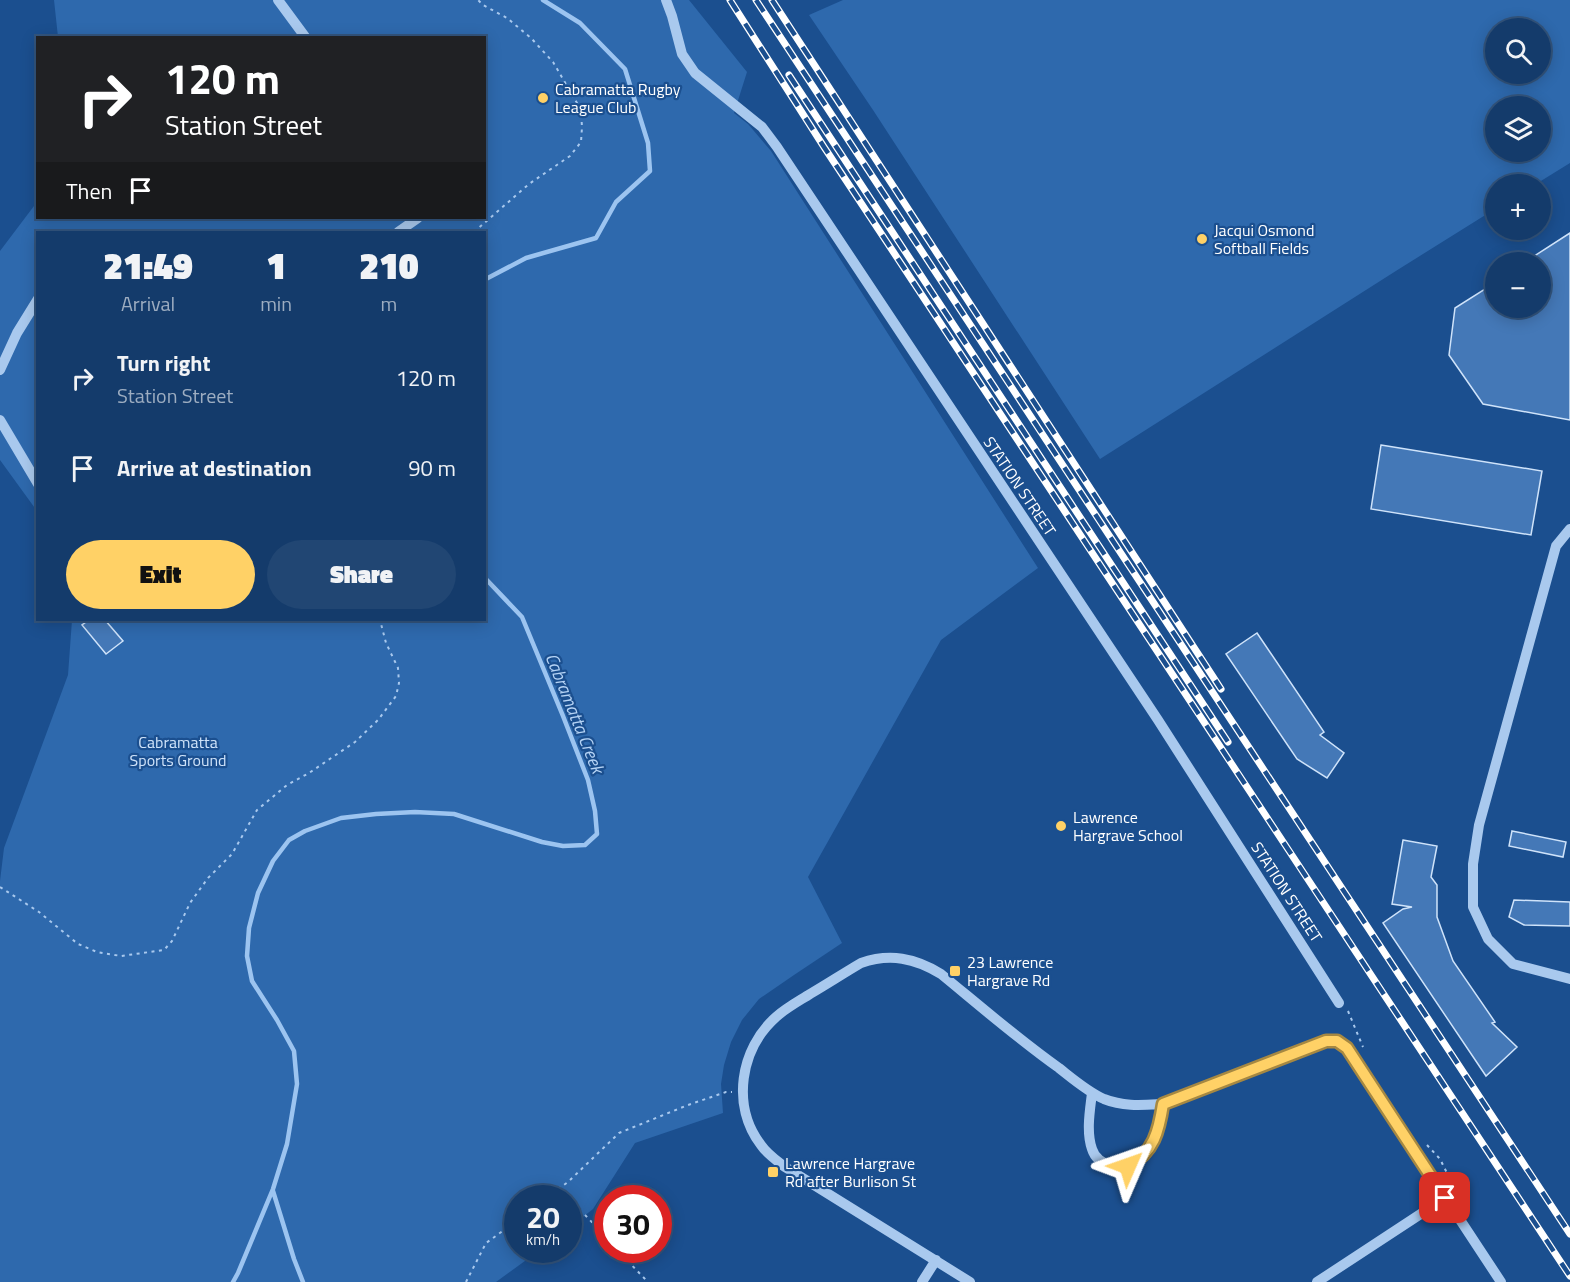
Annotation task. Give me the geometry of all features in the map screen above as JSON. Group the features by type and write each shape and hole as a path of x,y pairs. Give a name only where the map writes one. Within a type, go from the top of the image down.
{"street":[{"path":"278,0 305,36"},
{"name":"STATION STREET","path":"666,0 682,54 688,63 695,73 762,127 777,147 1158,720 1340,1003"},
{"path":"399,231 417,219"},
{"path":"0,370 17,333 36,302"},
{"path":"0,420 36,480"},
{"path":"1570,529 1556,546 1479,825 1473,864 1473,907 1488,939 1514,964 1570,979"},
{"path":"1556,546 1570,543"},
{"path":"970,1282 785,1167 767,1153 749,1125 743,1093 743,1077 752,1049 768,1026 777,1016 861,963 872,959 890,957 909,959 926,965 941,974 1044,1058 1092,1093 1122,1104 1139,1106 1163,1104 1326,1041 1337,1041 1343,1044 1502,1282"},
{"path":"1092,1093 1089,1116 1092,1149 1102,1162 1119,1167 1128,1166 1145,1154 1159,1130 1163,1104"},
{"path":"1317,1282 1445,1198"},
{"path":"922,1282 936,1260"}],"path":[{"path":"475,231 529,184 570,156 581,142 582,127 581,112 577,103 553,62 531,38 507,18 478,0"},
{"path":"0,887 39,912 78,944 97,952 121,956 164,950 172,940 190,903 208,878 232,854 257,810 287,785 355,742 378,720 396,696 399,683 398,668 386,643 380,621"},
{"path":"564,1185 619,1133 726,1092 743,1093"},
{"path":"585,1215 594,1224"},
{"path":"466,1282 486,1243 504,1230"},
{"path":"630,1263 648,1282"}],"green space":[{"name":"Cabramatta Sports Ground","path":"54,0 689,0 747,72 734,113 748,124 771,151 1038,568 941,640 808,877 842,943 759,999 742,1020 731,1042 724,1065 721,1084 723,1113 635,1143 608,1185 594,1185 594,1207 582,1218 582,1185 504,1185 504,1263 522,1263 496,1282 0,1282 0,881 4,848 68,675 72,621 486,621 486,231 36,231 36,510 0,460 0,251 36,203 36,219 486,219 486,36 58,36"},
{"name":"Jacqui Osmond Softball Fields","path":"843,0 1570,0 1570,163 1551,175 1485,174 1485,215 1100,459 809,15"}],"building":[{"path":"1570,233 1570,420 1483,404 1449,355 1455,308 1485,289 1485,318 1551,318 1551,252 1541,252"},
{"path":"1381,445 1542,471 1531,535 1371,509"},
{"path":"88,621 106,621 123,641 106,654 82,625"},
{"path":"1257,633 1324,732 1320,735 1344,753 1327,778 1297,759 1226,654"},
{"path":"1512,831 1566,842 1563,857 1509,846"},
{"path":"1403,840 1437,846 1431,877 1437,885 1437,917 1453,961 1495,1022 1492,1023 1517,1047 1486,1076 1383,923 1403,909 1412,907 1392,904"},
{"path":"1514,900 1570,902 1570,926 1524,925 1509,917"}],"waterway":[{"name":"Cabramatta Creek","path":"486,279 526,258 596,238 616,202 650,171 648,143 625,69 580,23 543,0"},
{"name":"Cabramatta Creek","path":"233,1282 273,1189 287,1144 297,1084 294,1051 252,981 247,956 249,928 258,893 273,861 289,840 305,831 341,818 415,812 454,814 542,842 563,846 585,845 597,834 595,811 588,780 522,617 486,579"},
{"path":"273,1191 303,1282"}],"railway":[{"path":"730,0 824,147 1570,1276"},
{"path":"756,0 1570,1234"},
{"path":"772,0 1221,689"},
{"path":"789,75 1228,742"}],"place":[{"name":"Cabramatta Rugby League Club","path":"543,98"},
{"name":"Jacqui Osmond Softball Fields","path":"1202,239"},
{"name":"Lawrence Hargrave School","path":"1061,826"},
{"name":"23 Lawrence Hargrave Rd","path":"955,971"},
{"name":"Lawrence Hargrave Rd after Burlison St","path":"773,1172"}],"route":[{"path":"1128,1166 1145,1154 1159,1130 1163,1104 1332,1040 1340,1042 1347,1048 1445,1198"}]}
